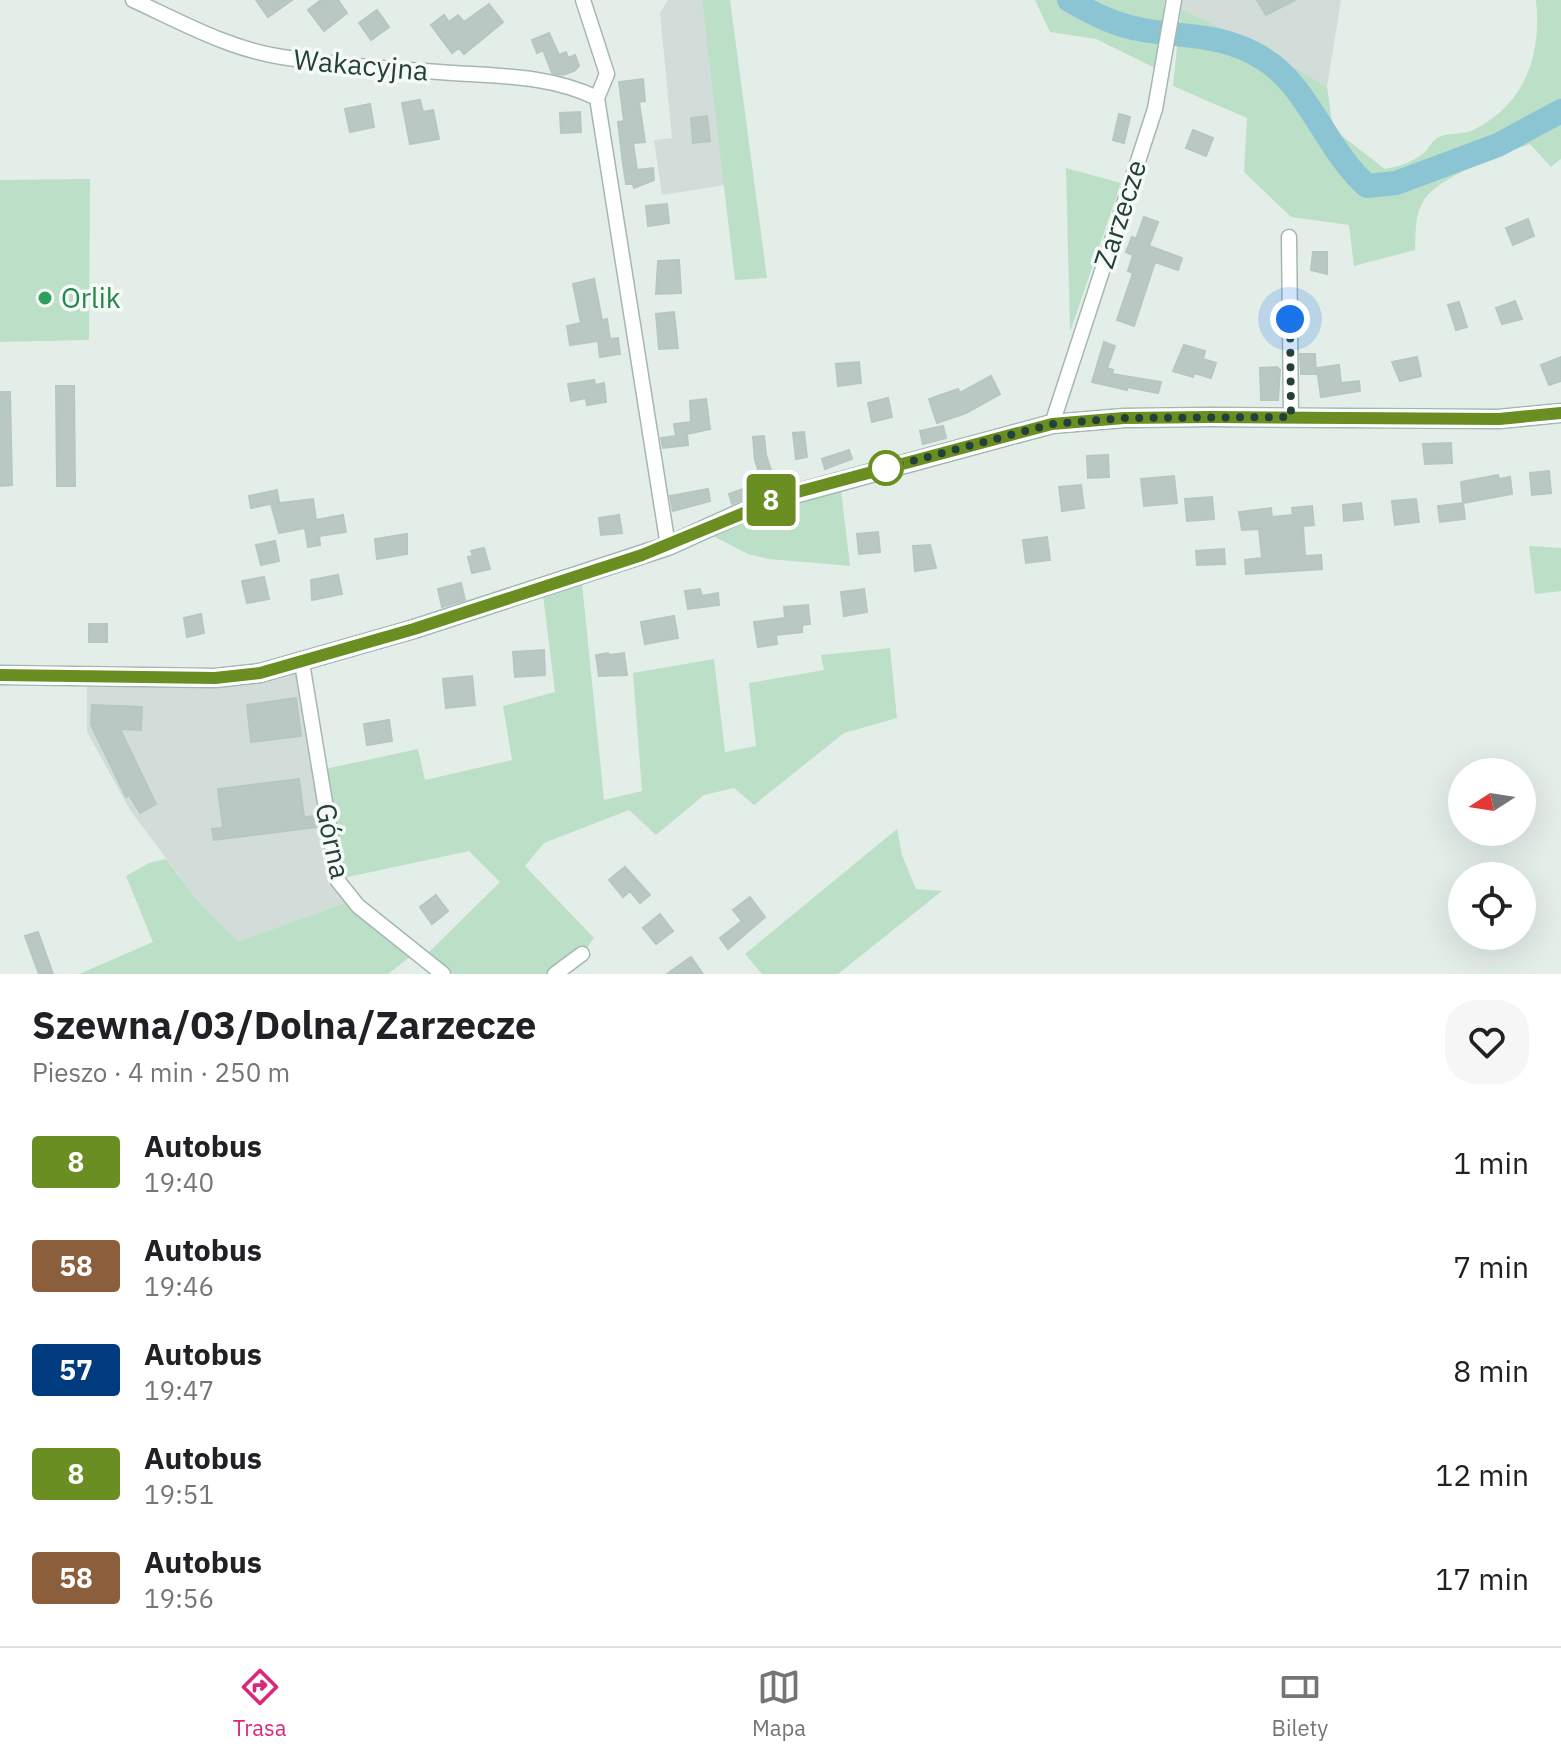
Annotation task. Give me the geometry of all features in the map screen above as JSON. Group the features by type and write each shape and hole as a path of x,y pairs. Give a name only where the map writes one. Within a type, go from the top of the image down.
{"street":[{"name":"Wakacyjna","path":"133,0 224,41 263,54 386,69 544,80 577,88 597,98"},
{"path":"583,0 607,74 597,98 668,546"},
{"name":"Zarzecze","path":"1052,424 1155,109 1167,57 1174,4"},
{"path":"1289,237 1291,417"},
{"path":"0,675 233,678 302,663 668,546 790,494 1052,424 1124,418 1499,419 1561,413"},
{"name":"Górna","path":"302,663 338,881 358,906 443,974"},
{"path":"555,974 582,954"}],"shaded area":[{"path":"668,0 702,0 725,185 662,195 654,140 672,138 660,13"},
{"path":"1182,0 1341,0 1327,87 1256,44 1181,9"},
{"path":"298,672 326,862 333,886 345,903 238,943 199,902 130,810 87,732 87,683 237,684"}],"green space":[{"path":"702,0 730,0 767,278 735,280"},
{"path":"1035,0 1165,0 1157,69 1096,39 1050,32"},
{"path":"1536,0 1561,0 1561,159 1551,167 1530,144 1457,174 1424,200 1416,224 1415,250 1354,266 1349,225 1291,217 1244,172 1247,118 1173,86 1181,9 1256,44 1327,87 1333,129 1385,169 1391,168 1416,158 1435,139 1473,130 1506,107 1526,76 1532,59 1536,40"},
{"path":"1066,168 1121,183 1070,332"},
{"name":"Orlik","path":"90,179 89,340 0,342 0,180"},
{"path":"841,490 850,566 769,559 748,554 711,535 780,504"},
{"path":"1529,546 1561,548 1561,591 1535,594"},
{"path":"582,584 604,800 642,791 633,673 714,659 725,752 756,746 749,683 824,670 821,655 890,648 897,718 844,733 754,805 734,788 704,795 656,835 629,810 544,843 525,866 594,938 582,954 555,974 453,974 428,953 500,882 469,851 343,878 325,769 418,749 425,780 512,760 503,706 555,692 543,595"},
{"path":"897,829 902,855 916,889 942,891 838,974 762,974 745,954"},
{"path":"166,859 199,902 238,942 345,903 411,956 388,974 79,974 153,942 126,876 149,863"}],"building":[{"path":"256,0 292,0 268,17"},
{"path":"321,0 338,0 347,13 324,31 308,10"},
{"path":"1257,0 1295,0 1266,15"},
{"path":"489,4 503,22 464,54 459,48 452,53 431,25 444,15 449,22 458,15 464,22"},
{"path":"377,10 389,27 371,40 359,23"},
{"path":"549,33 559,55 566,52 568,58 575,55 579,66 574,71 563,75 552,73 543,50 537,53 532,40"},
{"path":"643,79 645,101 639,102 645,142 633,143 637,170 653,168 654,180 634,188 633,184 626,184 623,164 618,122 624,121 619,82"},
{"path":"420,100 423,112 433,110 439,139 410,144 402,103"},
{"path":"370,104 374,127 350,132 345,109"},
{"path":"580,112 581,132 561,133 560,113"},
{"path":"1119,114 1130,117 1124,143 1113,140"},
{"path":"707,116 710,141 693,143 691,118"},
{"path":"1193,130 1213,138 1206,156 1186,148"},
{"path":"667,204 669,223 648,226 646,206"},
{"path":"1144,217 1158,222 1149,246 1182,258 1178,270 1155,262 1134,326 1117,320 1133,273 1128,271 1133,255 1126,252 1132,237 1136,239"},
{"path":"1528,219 1534,236 1513,245 1506,228"},
{"path":"1313,252 1327,252 1327,274 1311,270"},
{"path":"679,260 681,293 656,294 658,261"},
{"path":"594,279 602,320 607,319 610,339 618,338 620,354 600,357 598,341 570,345 567,326 581,323 573,284"},
{"path":"1515,301 1522,319 1502,324 1496,308"},
{"path":"1459,302 1467,327 1456,330 1448,305"},
{"path":"674,312 678,348 659,349 656,314"},
{"path":"1104,342 1115,346 1107,368 1113,370 1112,374 1161,382 1158,393 1092,382"},
{"path":"1184,345 1205,351 1203,359 1216,363 1211,378 1173,371"},
{"path":"1300,354 1315,354 1316,374 1301,374"},
{"path":"1417,357 1421,376 1400,381 1392,362"},
{"path":"1561,357 1561,381 1549,385 1541,365"},
{"path":"859,362 861,383 838,386 836,364"},
{"path":"1339,365 1341,383 1359,381 1360,391 1321,397 1317,368"},
{"path":"1277,367 1280,370 1278,400 1261,400 1260,368"},
{"path":"991,376 1000,394 966,413 937,423 929,399 958,389 960,393"},
{"path":"594,380 595,385 604,383 606,402 587,405 586,398 571,401 568,384"},
{"path":"56,386 74,386 75,486 57,486"},
{"path":"0,392 10,392 12,485 0,486"},
{"path":"888,398 892,417 872,422 868,403"},
{"path":"706,399 710,429 687,434 688,445 663,448 661,438 676,436 674,424 691,422 690,401"},
{"path":"943,426 946,438 923,444 920,431"},
{"path":"804,432 807,457 796,459 793,433"},
{"path":"764,436 766,455 776,485 732,504 729,494 762,482 755,460 753,437"},
{"path":"1451,443 1452,463 1425,464 1423,444"},
{"path":"849,450 852,459 825,469 822,459"},
{"path":"1108,455 1109,477 1088,478 1087,456"},
{"path":"1549,471 1551,493 1532,495 1530,473"},
{"path":"1498,475 1499,479 1510,477 1512,494 1463,503 1461,482"},
{"path":"1174,476 1177,503 1144,506 1141,479"},
{"path":"1081,485 1084,508 1062,511 1059,487"},
{"path":"708,489 710,501 673,511 670,496"},
{"path":"277,490 279,502 251,508 249,496"},
{"path":"1212,497 1214,519 1187,521 1185,499"},
{"path":"313,499 316,520 343,515 346,532 319,536 320,545 308,547 305,528 279,533 271,504"},
{"path":"1416,499 1419,522 1395,525 1392,501"},
{"path":"1361,503 1363,519 1344,521 1343,505"},
{"path":"1463,503 1465,519 1440,522 1438,506"},
{"path":"1312,506 1314,525 1303,526 1305,556 1321,555 1322,569 1246,574 1245,560 1262,558 1259,529 1242,530 1239,512 1271,508 1272,517 1293,515 1292,508"},
{"path":"619,515 622,533 601,535 599,518"},
{"path":"878,532 880,552 859,554 857,534"},
{"path":"407,534 407,554 377,559 375,539"},
{"path":"1047,537 1050,560 1026,563 1023,540"},
{"path":"275,541 279,561 261,565 256,545"},
{"path":"930,545 936,568 915,571 913,546"},
{"path":"484,548 490,569 472,573 468,557 473,556 471,551"},
{"path":"1224,549 1225,564 1197,565 1196,551"},
{"path":"338,575 342,594 312,600 311,580"},
{"path":"264,577 269,599 247,603 242,581"},
{"path":"461,583 465,600 442,607 438,589"},
{"path":"700,589 702,596 718,593 719,605 688,609 685,591"},
{"path":"864,589 867,612 844,616 841,592"},
{"path":"808,605 810,624 802,625 802,632 776,635 777,644 758,647 754,622 785,618 784,607"},
{"path":"201,614 204,633 187,637 184,618"},
{"path":"674,616 678,638 645,644 641,622"},
{"path":"89,624 107,624 107,642 89,642"},
{"path":"544,650 545,675 515,677 513,652"},
{"path":"624,653 627,675 599,676 596,655"},
{"path":"472,676 475,705 446,708 443,679"},
{"path":"296,698 301,736 251,742 247,705"},
{"path":"92,705 142,707 141,730 120,729 156,804 140,813 129,795 126,797 91,725"},
{"path":"389,720 392,741 367,745 364,724"},
{"path":"299,779 304,817 316,816 318,827 214,840 212,829 223,828 218,789"},
{"path":"625,867 650,895 640,903 630,891 623,897 609,880"},
{"path":"436,895 448,911 432,924 420,907"},
{"path":"750,897 765,917 728,949 720,938 742,921 733,910"},
{"path":"660,914 673,931 656,944 643,928"},
{"path":"38,932 53,974 39,974 25,936"},
{"path":"691,957 703,974 667,974"}],"waterway":[{"path":"1069,0 1123,25 1218,40 1262,58 1292,85 1339,154 1367,186 1396,183 1498,145 1561,111"}],"bus line":[{"name":"8","path":"0,675 233,678 302,663 668,546 765,502 790,494 1052,424 1124,418 1211,417 1499,419 1561,413"}],"place":[{"name":"Orlik","path":"45,298"}],"route":[{"path":"886,468 1052,424 1124,418 1291,417 1290,319"}]}
